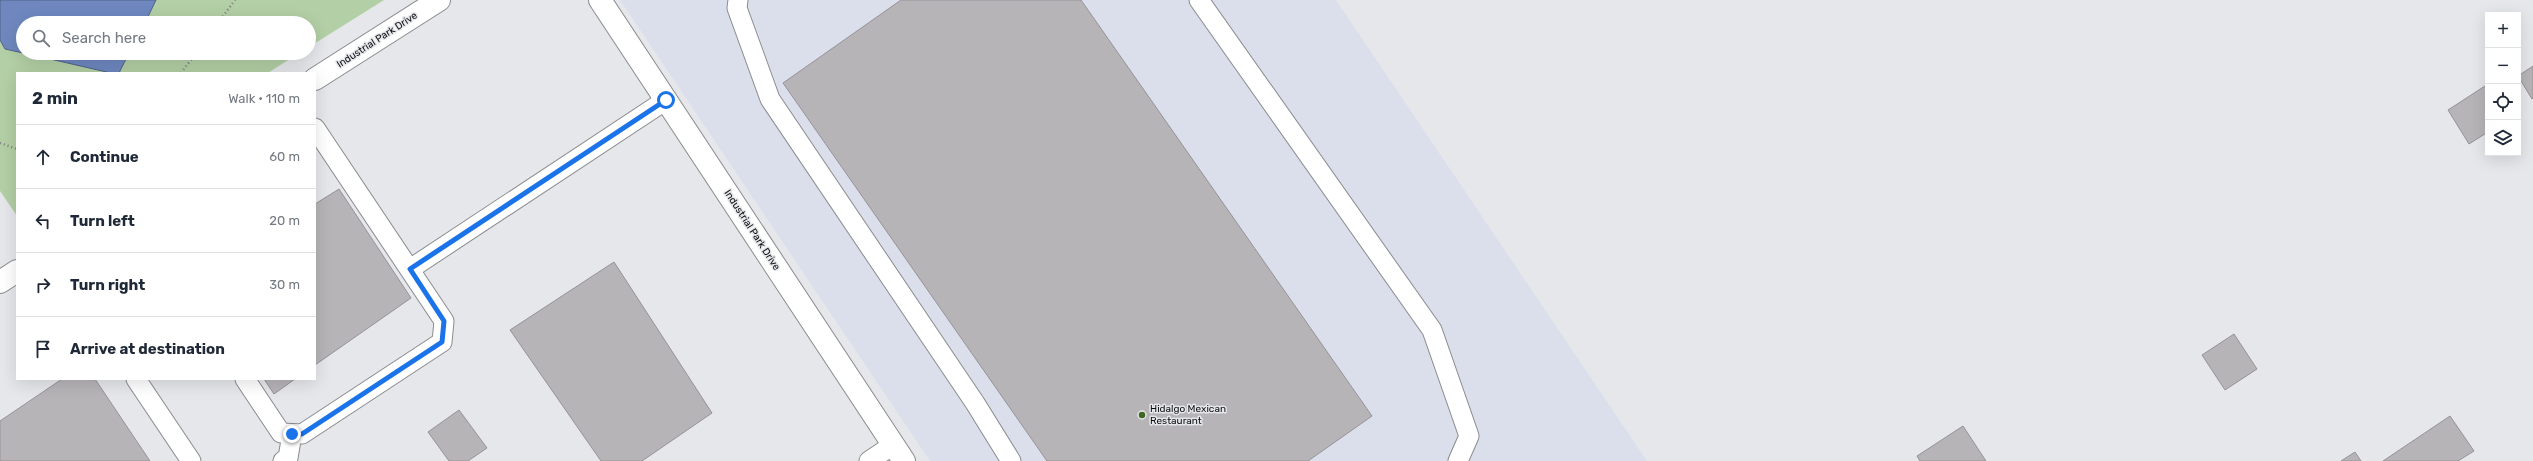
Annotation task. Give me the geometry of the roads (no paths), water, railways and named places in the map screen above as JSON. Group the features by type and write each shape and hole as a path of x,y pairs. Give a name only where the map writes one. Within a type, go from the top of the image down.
{"street":[{"name":"Industrial Park Drive","path":"316,78 439,0"},
{"name":"Industrial Park Drive","path":"600,0 898,453"},
{"path":"0,282 16,272"}],"lane":[{"path":"738,0 737,8 770,99 974,403 1011,461"},
{"path":"1199,0 1432,330 1469,436 1458,461"},
{"path":"410,269 666,100"},
{"path":"246,380 281,433 302,434 442,342 444,321 316,129"},
{"path":"137,380 191,461"},
{"path":"283,461 288,458 292,434"},
{"path":"869,461 898,453"}],"water":[{"path":"0,0 156,0 148,16 16,16 16,51 5,49 0,40"},
{"path":"54,60 126,60 120,72 107,72"}],"place":[{"name":"Hidalgo Mexican Restaurant","path":"1142,415"}]}
